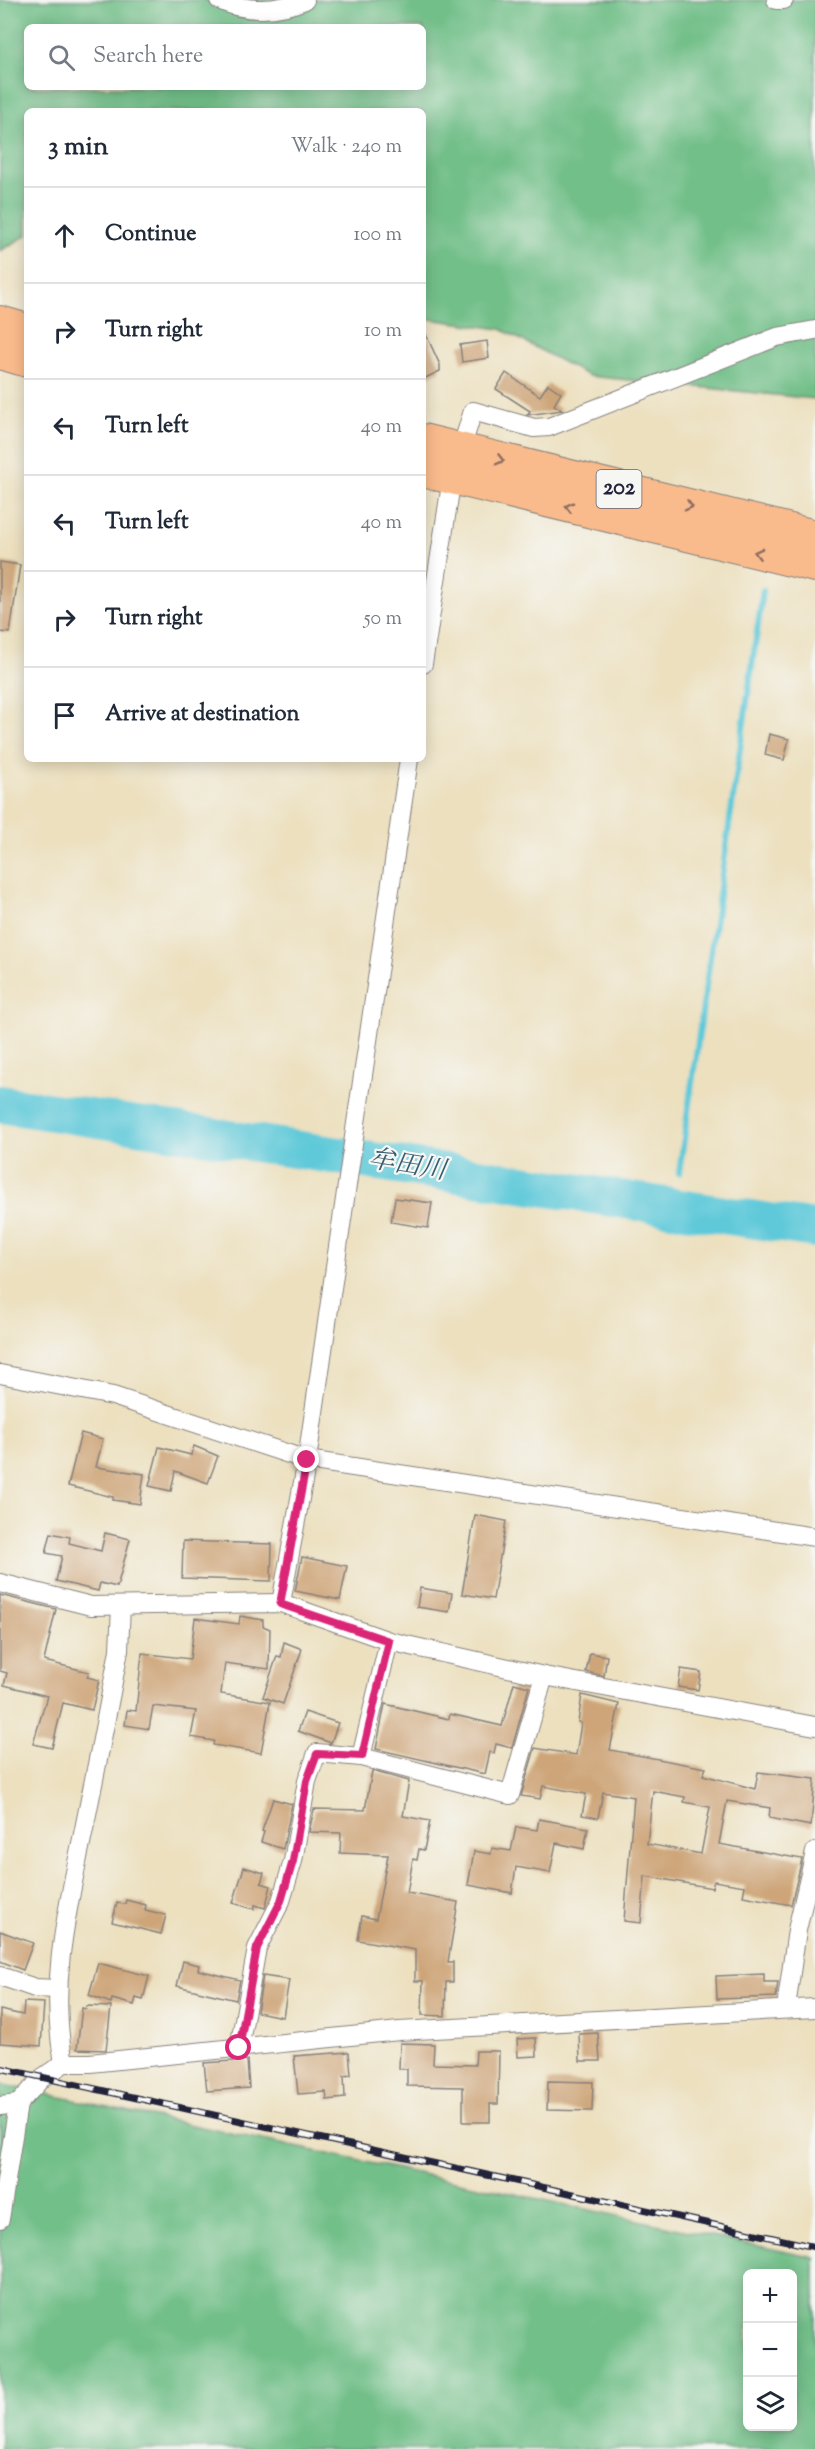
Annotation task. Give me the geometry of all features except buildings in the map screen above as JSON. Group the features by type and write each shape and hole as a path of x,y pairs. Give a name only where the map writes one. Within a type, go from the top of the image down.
{"highway":[{"path":"0,322 24,329"},
{"path":"0,353 24,360"},
{"name":"202","path":"426,444 445,466 815,566"},
{"name":"202","path":"445,466 815,536"}],"street":[{"path":"219,0 234,7 275,9 305,0"},
{"path":"776,0 784,0"},
{"path":"426,637 445,466 473,411 534,428 549,427 777,336 815,330"},
{"path":"280,1604 307,1460 347,1172 409,762"},
{"path":"0,1374 113,1396 307,1460 815,1537"},
{"path":"0,1583 92,1606 280,1604 389,1641 544,1676 815,1726"},
{"path":"64,2063 58,2030 56,1989 65,1921 119,1650 122,1606"},
{"path":"362,1756 389,1641"},
{"path":"239,2048 257,1948 281,1901 293,1861 307,1781 317,1754 362,1756 510,1795 544,1676"},
{"path":"786,2008 797,1930 815,1852"},
{"path":"0,1976 35,1989 56,1989"},
{"path":"0,2219 9,2105 64,2063 90,2063 399,2031 815,2008"}],"green space":[{"path":"0,0 815,0 815,399 589,376 501,329 426,318 426,108 24,108 24,237 0,251"},
{"path":"0,2084 815,2258 815,2449 0,2449"}],"waterway":[{"path":"679,1173 763,590"},
{"name":"牟田川","path":"0,1104 815,1229"}],"railway":[{"path":"0,2068 815,2247"}],"route":[{"path":"239,2048 257,1948 281,1901 293,1861 307,1781 317,1754 362,1756 389,1641 280,1604 307,1460"}]}
